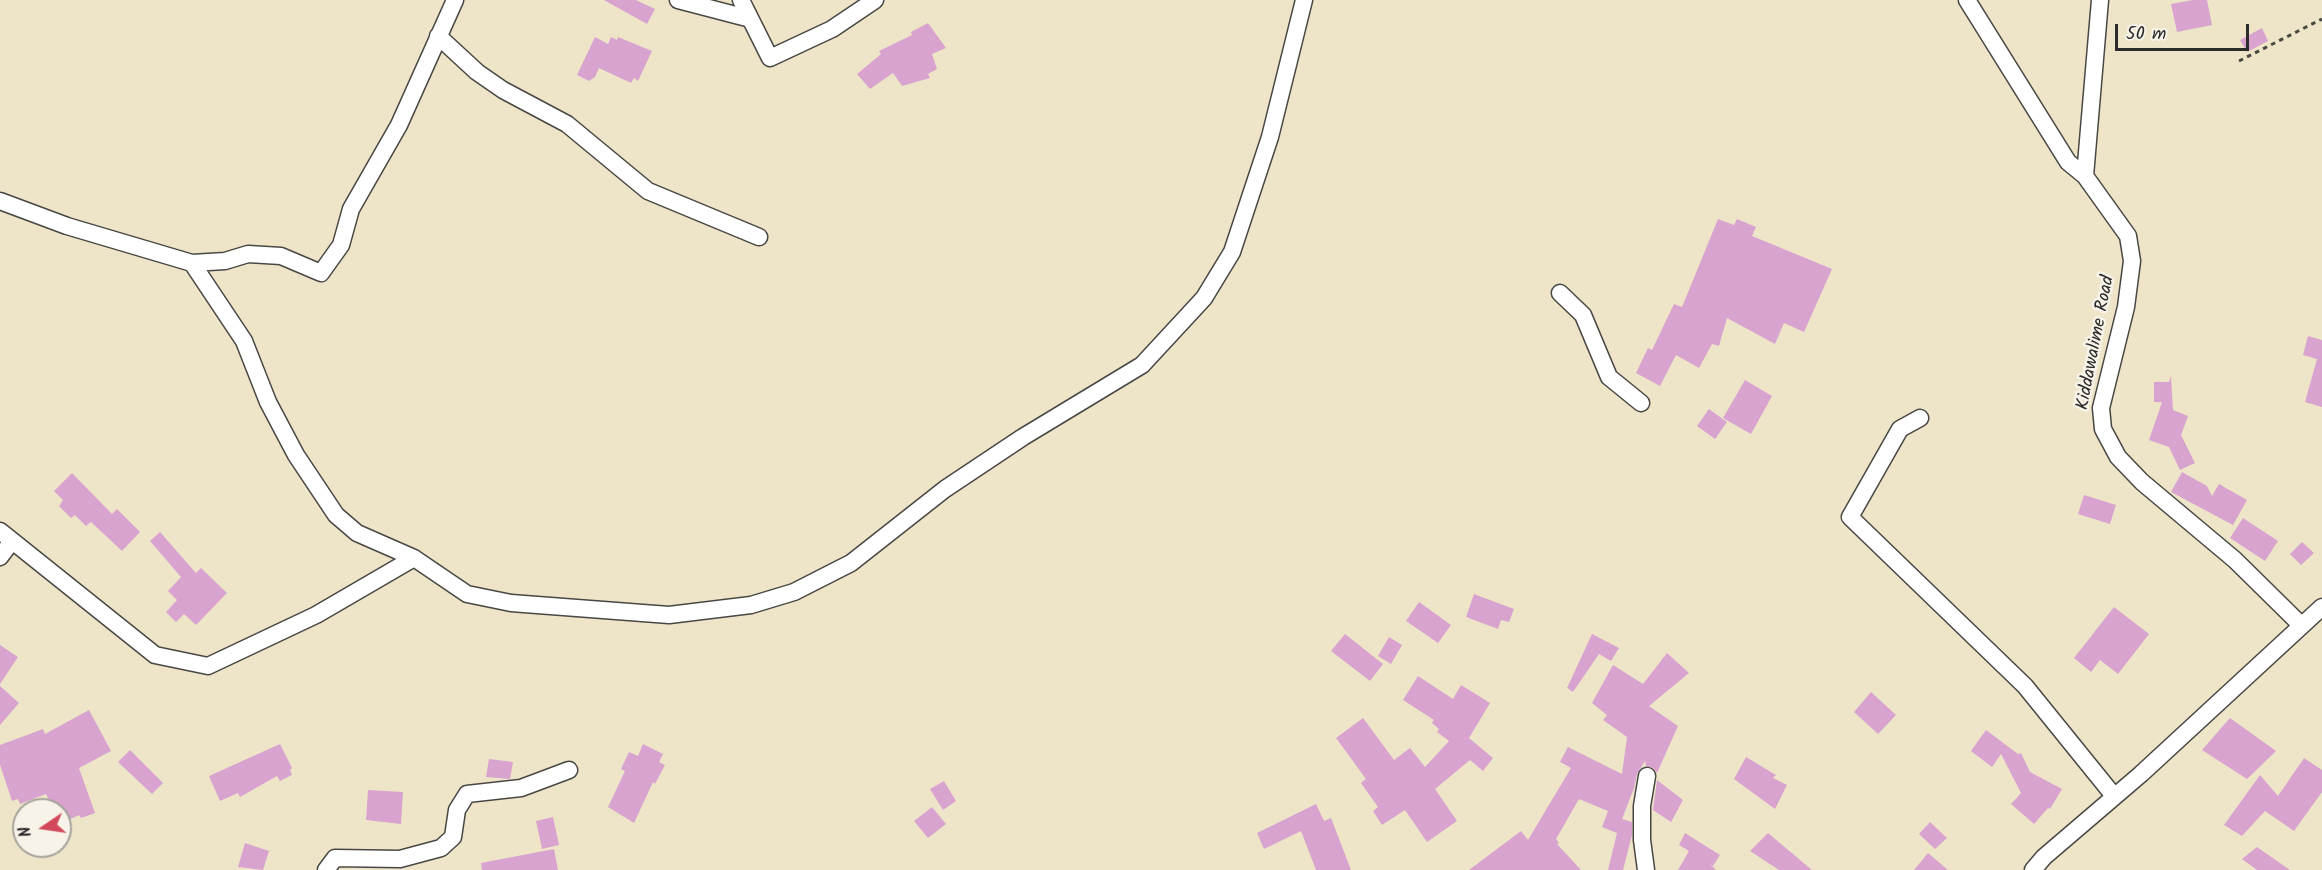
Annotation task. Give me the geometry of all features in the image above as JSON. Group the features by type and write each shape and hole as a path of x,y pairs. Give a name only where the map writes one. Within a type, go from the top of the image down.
{"street":[{"path":"0,201 67,226 192,263 225,261 248,254 281,256 321,273 341,245 351,209 399,125 455,0"},
{"path":"678,0 747,18"},
{"path":"741,0 747,18 770,58 832,29 875,0"},
{"path":"192,263 244,341 268,402 296,455 336,515 357,533 414,558 468,594 511,603 669,615 751,605 794,592 851,563 945,489 1023,437 1142,365 1204,298 1232,252 1270,137 1304,0"},
{"name":"Kiddawalime Road","path":"1967,0 2068,162 2085,176 2128,236 2132,261 2126,307 2102,408 2103,429 2118,457 2142,482 2235,560 2301,625"},
{"path":"2085,176 2100,0"},
{"path":"438,36 477,72 503,90 567,124 648,191 759,237"},
{"path":"1560,293 1583,315 1609,377 1641,403"},
{"path":"1920,418 1899,429 1851,517 2025,686 2114,796"},
{"path":"0,557 6,536 155,655 208,666 316,615 414,558"},
{"path":"2033,870 2044,857 2212,710 2322,607"},
{"path":"326,870 335,858 400,859 441,848 453,837 457,810 467,794 521,788 569,770"},
{"path":"1646,870 1642,840 1642,806 1647,776"}],"path":[{"path":"2239,61 2322,19"}],"building":[{"path":"604,0 636,0 655,9 647,24"},
{"path":"2207,0 2212,25 2177,32 2171,4"},
{"path":"928,23 946,48 932,54 937,69 928,74 930,78 902,86 893,73 870,89 857,74 881,54 879,51 912,35 911,32"},
{"path":"2262,28 2268,41 2247,52 2240,40"},
{"path":"595,37 608,44 611,37 617,40 618,37 652,51 638,81 634,78 631,83 599,68 595,77 589,81 577,75"},
{"path":"1718,219 1734,225 1737,219 1756,227 1752,236 1832,269 1804,332 1784,323 1775,344 1727,318 1719,346 1712,344 1699,368 1676,355 1660,386 1636,373 1648,348 1652,350 1674,304 1682,307"},
{"path":"2308,336 2322,340 2322,407 2305,402 2317,359 2303,355"},
{"path":"2171,376 2173,410 2188,416 2181,435 2195,463 2180,470 2169,447 2149,440 2162,402 2154,402 2154,382 2169,382"},
{"path":"1745,380 1772,396 1751,434 1723,418"},
{"path":"1709,409 1727,422 1715,439 1697,426"},
{"path":"2182,472 2207,486 2212,496 2219,484 2247,500 2233,525 2171,492"},
{"path":"72,473 112,514 117,509 140,532 122,551 91,522 86,526 75,515 71,518 59,506 63,500 54,491"},
{"path":"2084,495 2116,505 2110,524 2078,514"},
{"path":"2243,518 2278,541 2265,561 2230,538"},
{"path":"160,532 196,573 201,568 227,593 196,625 184,614 176,622 166,612 177,600 168,591 181,577 150,541"},
{"path":"2302,542 2314,553 2301,565 2290,554"},
{"path":"1474,594 1514,609 1509,622 1501,620 1498,629 1466,617"},
{"path":"1419,602 1451,625 1438,643 1406,621"},
{"path":"2114,607 2149,634 2118,674 2100,660 2091,672 2074,658"},
{"path":"1345,634 1383,664 1370,681 1331,651"},
{"path":"1592,634 1619,648 1611,661 1599,654 1573,692 1567,688"},
{"path":"1389,637 1402,645 1391,664 1378,656"},
{"path":"0,645 18,657 0,684"},
{"path":"1667,653 1689,673 1649,706 1678,726 1657,773 1653,768 1646,766 1645,761 1637,774 1622,819 1632,822 1632,835 1623,870 1608,870 1617,833 1602,827 1608,811 1579,799 1556,839 1559,843 1557,844 1581,870 1469,870 1521,831 1528,840 1571,768 1560,762 1568,747 1622,774 1627,737 1603,720 1607,715 1592,703 1613,665 1643,684"},
{"path":"1418,676 1453,699 1461,685 1490,703 1469,738 1493,758 1483,771 1470,760 1435,789 1457,821 1427,842 1405,810 1382,825 1373,811 1378,807 1361,783 1366,779 1336,738 1363,718 1394,760 1410,748 1425,767 1449,741 1437,732 1439,729 1432,723 1434,720 1403,700"},
{"path":"0,686 19,703 0,725"},
{"path":"1871,692 1896,715 1878,734 1854,712"},
{"path":"89,710 111,751 79,768 95,813 72,818 72,798 48,798 46,794 36,798 12,798 12,801 0,765 0,745 43,729 45,734"},
{"path":"2230,718 2276,751 2247,779 2202,750"},
{"path":"1986,730 2018,754 2021,753 2030,772 2062,789 2050,809 2048,808 2034,824 2011,804 2021,793 2001,754 1992,767 1971,751"},
{"path":"280,744 292,768 290,770 292,775 280,781 277,776 240,797 238,793 220,801 209,776"},
{"path":"643,744 663,754 659,762 665,765 655,784 653,782 634,823 608,807 625,771 621,769 629,752 638,756"},
{"path":"130,750 163,783 152,794 118,762"},
{"path":"1746,757 1776,775 1773,778 1787,785 1775,809 1734,779"},
{"path":"2304,758 2322,770 2322,792 2294,831 2265,811 2242,836 2224,825 2260,775 2278,796"},
{"path":"489,759 513,762 510,779 486,777"},
{"path":"1657,780 1683,800 1671,822 1653,810"},
{"path":"944,781 956,801 943,810 930,789"},
{"path":"368,790 403,792 401,824 366,820"},
{"path":"1316,804 1324,821 1331,818 1351,870 1316,870 1301,831 1264,849 1257,833"},
{"path":"932,807 946,824 928,838 914,821"},
{"path":"553,817 559,845 542,849 536,821"},
{"path":"1930,822 1947,838 1935,849 1919,834"},
{"path":"1685,833 1720,855 1713,866 1710,864 1716,870 1678,870 1689,851 1679,845"},
{"path":"1768,833 1812,870 1779,870 1750,851"},
{"path":"245,843 269,851 263,870 238,867"},
{"path":"2257,847 2290,870 2257,870 2242,859"},
{"path":"554,849 558,870 482,870 481,863"},
{"path":"1928,853 1948,870 1914,870"}]}
